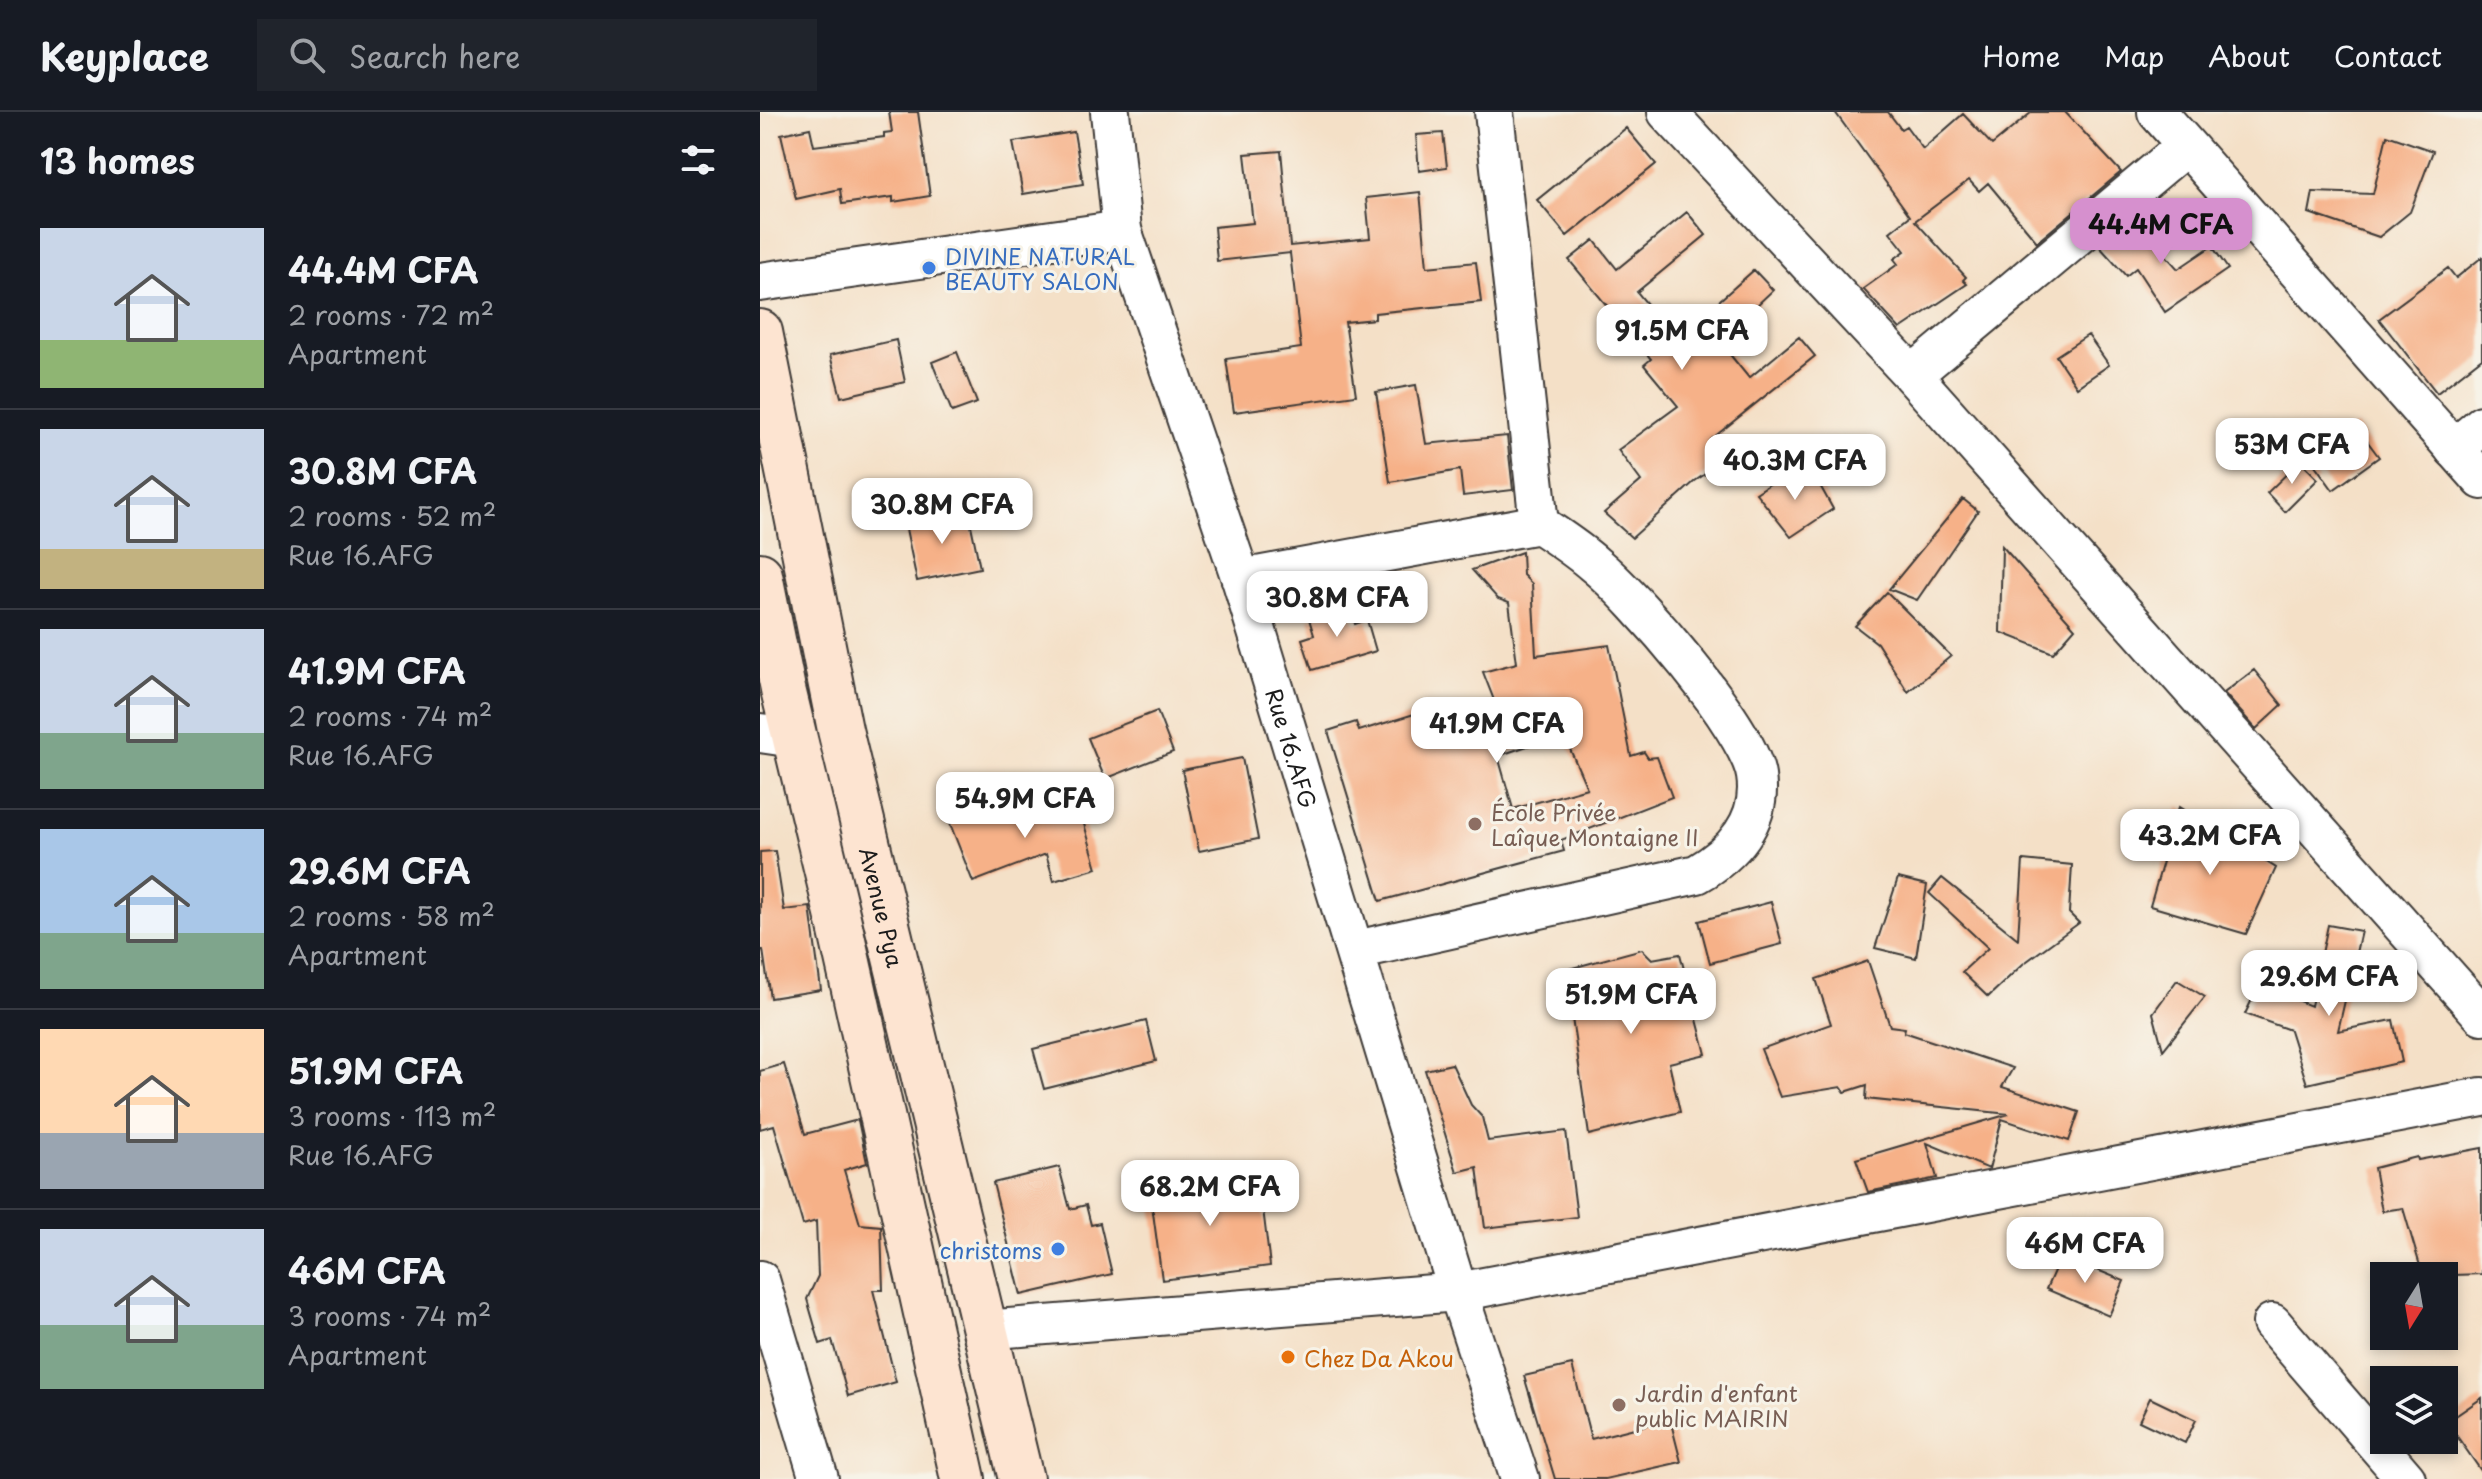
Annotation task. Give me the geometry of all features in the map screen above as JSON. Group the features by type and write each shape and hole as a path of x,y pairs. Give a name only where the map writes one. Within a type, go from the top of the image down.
{"main road":[{"name":"Avenue Pya","path":"760,332 840,730 1021,1479"},
{"name":"Avenue Pya","path":"760,575 777,735 842,937 963,1479"},
{"path":"777,735 840,730"}],"street":[{"name":"Rue 16.AFG","path":"1110,112 1122,230 1241,579 1458,1292 1520,1479"},
{"path":"1494,112 1539,524"},
{"path":"1667,112 1912,375 2482,1015"},
{"path":"2157,112 2186,146 2468,437 2482,480"},
{"path":"1912,375 2186,146"},
{"path":"760,282 1122,230"},
{"path":"1241,579 1539,524 1596,565 1691,668 1750,750 1757,779 1754,809 1742,837 1733,848 1723,859 1697,874 1356,950"},
{"path":"983,1330 1458,1292 2482,1097"},
{"path":"760,1280 819,1479"},
{"path":"2272,1323 2406,1479"}],"building":[{"path":"889,112 918,112 930,196 893,202 893,197 842,204 840,189 796,199 781,134 810,128 814,146 884,137 884,133 892,132"},
{"path":"1835,112 1888,112 1901,129 1906,126 1923,149 1963,114 1992,145 2032,112 2065,112 2121,172 2037,242 1988,183 1979,191 1969,180 1915,221 1966,277 1963,280 1967,284 1900,329 1863,289 1898,264 1894,259 1905,251 1890,232 1910,216"},
{"path":"1626,128 1656,164 1567,236 1537,200"},
{"path":"1074,132 1083,184 1023,194 1013,142"},
{"path":"1443,133 1447,167 1419,171 1416,135"},
{"path":"2387,135 2433,151 2410,212 2379,237 2309,213 2313,192 2373,194"},
{"path":"1281,151 1290,246 1370,238 1366,198 1420,192 1427,267 1476,262 1481,302 1375,313 1375,319 1345,322 1356,395 1234,412 1226,359 1301,348 1290,253 1217,261 1214,227 1253,223 1245,154"},
{"path":"1687,212 1706,235 1637,292 1676,339 1754,270 1773,290 1719,341 1749,378 1799,337 1815,356 1709,441 1727,459 1695,481 1632,538 1604,513 1641,481 1618,450 1678,406 1644,365 1651,359 1569,260 1594,240 1617,269"},
{"path":"2133,219 2178,269 2212,246 2228,269 2165,312 2136,268 2126,276 2100,247"},
{"path":"2482,257 2482,358 2437,393 2379,319 2448,268 2456,278"},
{"path":"2088,335 2109,365 2077,387 2056,356"},
{"path":"896,340 905,382 841,397 830,355"},
{"path":"957,352 977,403 952,412 932,362"},
{"path":"1416,385 1426,444 1507,436 1513,490 1463,496 1460,470 1390,482 1376,392"},
{"path":"2356,426 2379,457 2333,490 2310,458"},
{"path":"2300,461 2318,479 2285,512 2267,493"},
{"path":"1788,472 1817,480 1833,509 1791,537 1756,493"},
{"path":"1963,499 1978,511 1917,600 1889,589"},
{"path":"968,511 980,568 917,581 905,524"},
{"path":"2002,546 2075,628 2053,653 2000,632"},
{"path":"1522,552 1523,575 1532,584 1536,655 1609,645 1631,756 1644,752 1648,758 1657,757 1672,797 1561,840 1564,851 1380,901 1328,731 1356,722 1359,731 1424,711 1430,733 1497,708 1483,672 1517,663 1509,603 1498,599 1472,570","holes":["1566,740 1587,788 1513,809 1498,756 1536,743"]},
{"path":"1887,592 1951,656 1908,692 1877,643 1855,626"},
{"path":"1350,607 1355,624 1367,620 1376,651 1312,670 1302,639 1314,635 1309,619"},
{"path":"2254,670 2282,705 2256,729 2224,693"},
{"path":"1157,711 1173,752 1105,779 1088,738"},
{"path":"1242,758 1258,839 1199,851 1182,770"},
{"path":"1076,797 1097,868 1054,881 1046,854 973,882 949,821 994,803 1000,819"},
{"path":"2179,807 2276,868 2246,934 2150,906"},
{"path":"775,851 784,910 810,907 821,990 770,998 763,950 760,950 760,852"},
{"path":"2023,860 2072,865 2069,913 2079,923 2023,964 1988,997 1962,972 1988,948 1929,893 1942,878 2018,939"},
{"path":"1898,878 1927,885 1916,958 1875,948"},
{"path":"1771,902 1782,944 1710,963 1699,921"},
{"path":"2328,925 2361,931 2338,1031 2393,1020 2402,1062 2307,1084 2290,1030 2245,1014 2259,985 2311,1006"},
{"path":"1642,949 1652,959 1680,954 1706,1054 1669,1063 1680,1112 1589,1135 1565,970"},
{"path":"1868,961 1890,1026 1905,1028 1904,1032 2013,1068 2002,1087 2079,1112 2069,1141 2002,1119 1989,1169 1927,1143 1937,1178 1868,1192 1856,1159 2009,1114 1866,1099 1867,1085 1845,1092 1841,1087 1780,1097 1761,1049 1831,1024 1816,979"},
{"path":"2177,980 2205,997 2163,1050 2153,1013"},
{"path":"1146,1021 1156,1061 1044,1089 1033,1049"},
{"path":"784,1064 805,1134 858,1120 867,1163 844,1170 860,1224 881,1226 883,1290 873,1290 896,1382 848,1396 832,1340 820,1344 807,1299 818,1276 816,1221 803,1225 774,1125 760,1129 760,1071"},
{"path":"1452,1064 1471,1105 1482,1117 1488,1141 1566,1131 1577,1217 1485,1228 1477,1167 1457,1172 1425,1070"},
{"path":"2482,1148 2482,1274 2458,1275 2458,1262 2419,1262 2403,1208 2382,1211 2374,1168 2417,1157 2418,1160"},
{"name":"christoms","path":"1059,1167 1070,1209 1086,1205 1091,1225 1100,1223 1112,1274 1021,1295 993,1183"},
{"path":"1259,1176 1270,1266 1162,1280 1150,1190"},
{"path":"2061,1255 2124,1281 2109,1316 2046,1289"},
{"path":"1572,1365 1591,1439 1670,1419 1681,1462 1605,1479 1555,1479 1524,1376"},
{"path":"2150,1398 2196,1420 2185,1443 2139,1421"},
{"path":"2482,1398 2482,1472 2458,1438 2458,1414"}],"place":[{"name":"DIVINE NATURAL BEAUTY SALON","path":"929,268"},
{"name":"École Privée Laîque Montaigne II","path":"1475,824"},
{"name":"christoms","path":"1058,1249"},
{"name":"Chez Da Akou","path":"1288,1357"},
{"name":"Jardin d'enfant public MAIRIN","path":"1619,1405"}]}
